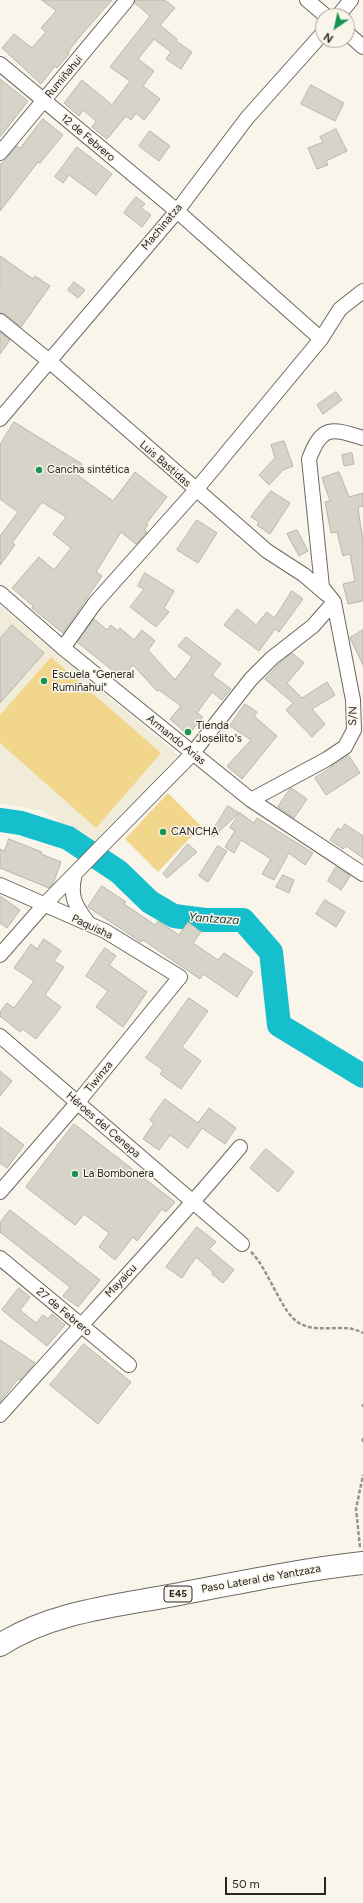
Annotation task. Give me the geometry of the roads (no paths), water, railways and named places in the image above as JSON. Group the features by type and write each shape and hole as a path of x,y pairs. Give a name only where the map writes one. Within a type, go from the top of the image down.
{"highway":[{"name":"Paso Lateral de Yantzaza","path":"0,1645 11,1638 63,1616 308,1569 362,1563"}],"street":[{"name":"Rumiñahui","path":"0,153 127,0"},
{"path":"307,0 316,8"},
{"path":"344,8 351,0"},
{"path":"355,40 363,46"},
{"name":"Machinatza","path":"0,419 48,360 177,211 247,118 315,42"},
{"name":"12 de Febrero","path":"0,64 177,211 321,339"},
{"path":"63,648 95,603 195,491 321,339 340,309 363,290"},
{"name":"Luis Bastidas","path":"0,321 48,360 195,491 267,551 304,575 334,602"},
{"path":"0,955 44,905 192,754 251,679 272,658 313,626 334,602 322,587 309,459 316,441 326,433 339,431 363,438"},
{"name":"Armando Arias","path":"0,593 63,648 192,754 251,800 363,874"},
{"name":"S/N","path":"251,800 327,759 345,747 354,730 353,700 334,602"},
{"path":"78,870 72,886 73,900 89,924"},
{"name":"Paquisha","path":"0,884 105,931 180,977"},
{"name":"Tiwinza","path":"0,1192 78,1102 180,977"},
{"name":"Héroes del Cenepa","path":"0,1036 242,1244"},
{"name":"Mayaicu","path":"0,1415 80,1325 194,1203 240,1147"},
{"name":"27 de Febrero","path":"0,1258 129,1365"}],"waterway":[{"name":"Yantzaza","path":"0,820 21,823 68,838 119,872 150,902 174,916 205,920 243,920 271,952 279,1025 363,1076"}],"place":[{"name":"Cancha sintética","path":"39,470"},
{"name":"Escuela \"General Rumiñahui\"","path":"44,681"},
{"name":"Tienda Joselito's","path":"188,732"},
{"name":"CANCHA","path":"163,832"},
{"name":"La Bombonera","path":"75,1174"}]}
